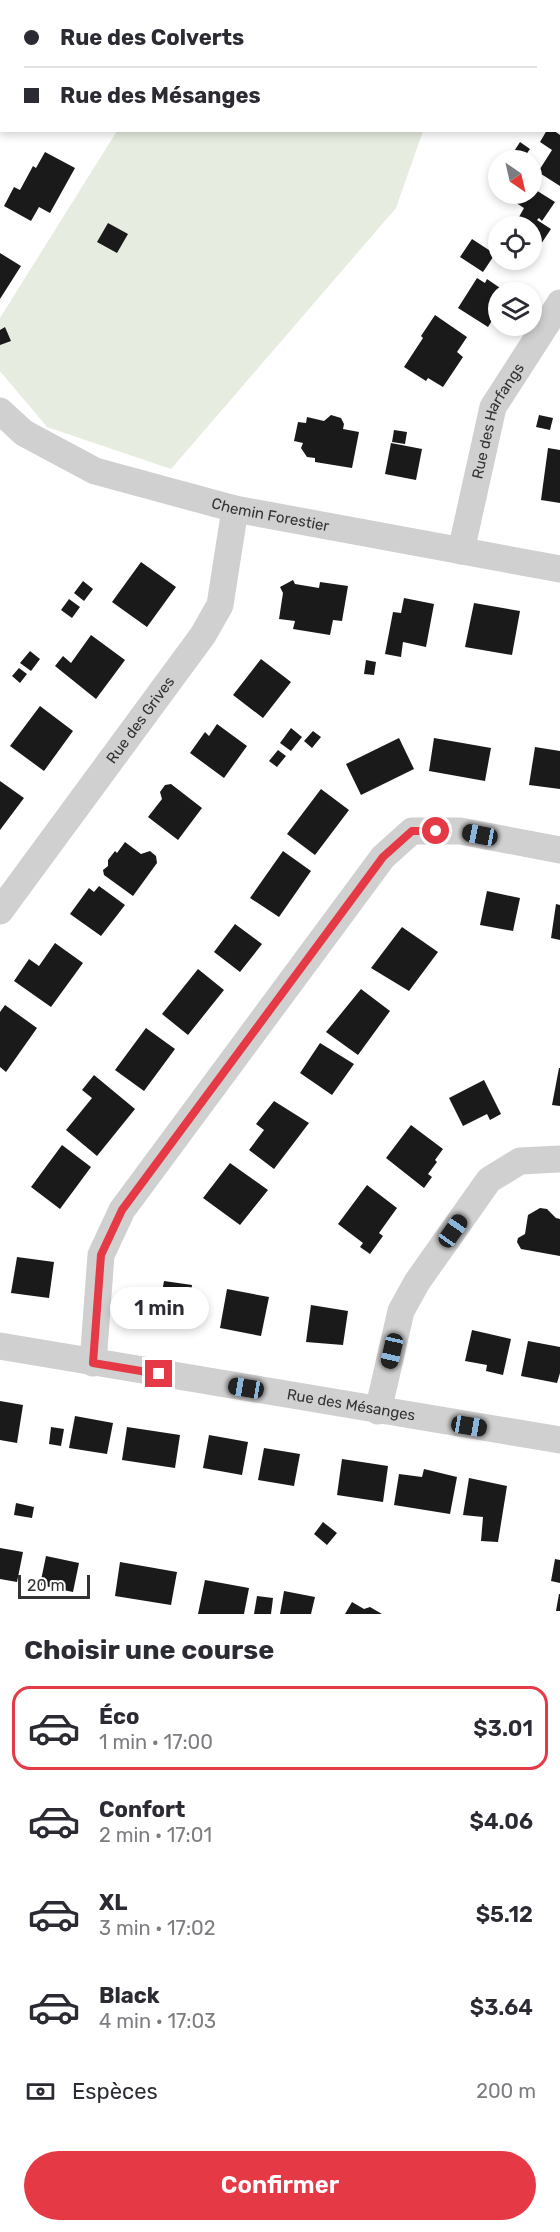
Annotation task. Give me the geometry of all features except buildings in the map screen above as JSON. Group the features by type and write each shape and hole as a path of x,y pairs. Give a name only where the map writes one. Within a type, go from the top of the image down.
{"street":[{"name":"Rue des Harfangs","path":"461,550 493,407 560,303"},
{"name":"Chemin Forestier","path":"0,411 24,433 95,471 235,509 560,569"},
{"name":"Rue des Grives","path":"0,911 203,635 220,605 235,509"},
{"path":"93,1363 101,1255 122,1210 383,857 412,831 460,831 560,850"},
{"path":"378,1411 401,1311 417,1282 489,1180 520,1161 560,1159"},
{"name":"Rue des Mésanges","path":"0,1346 560,1440"}],"shaded area":[{"path":"116,132 423,132 396,208 171,469 47,427 0,371 0,318"}],"route":[{"path":"159,1374 93,1363 101,1255 122,1210 383,857 412,831 436,831"}]}
